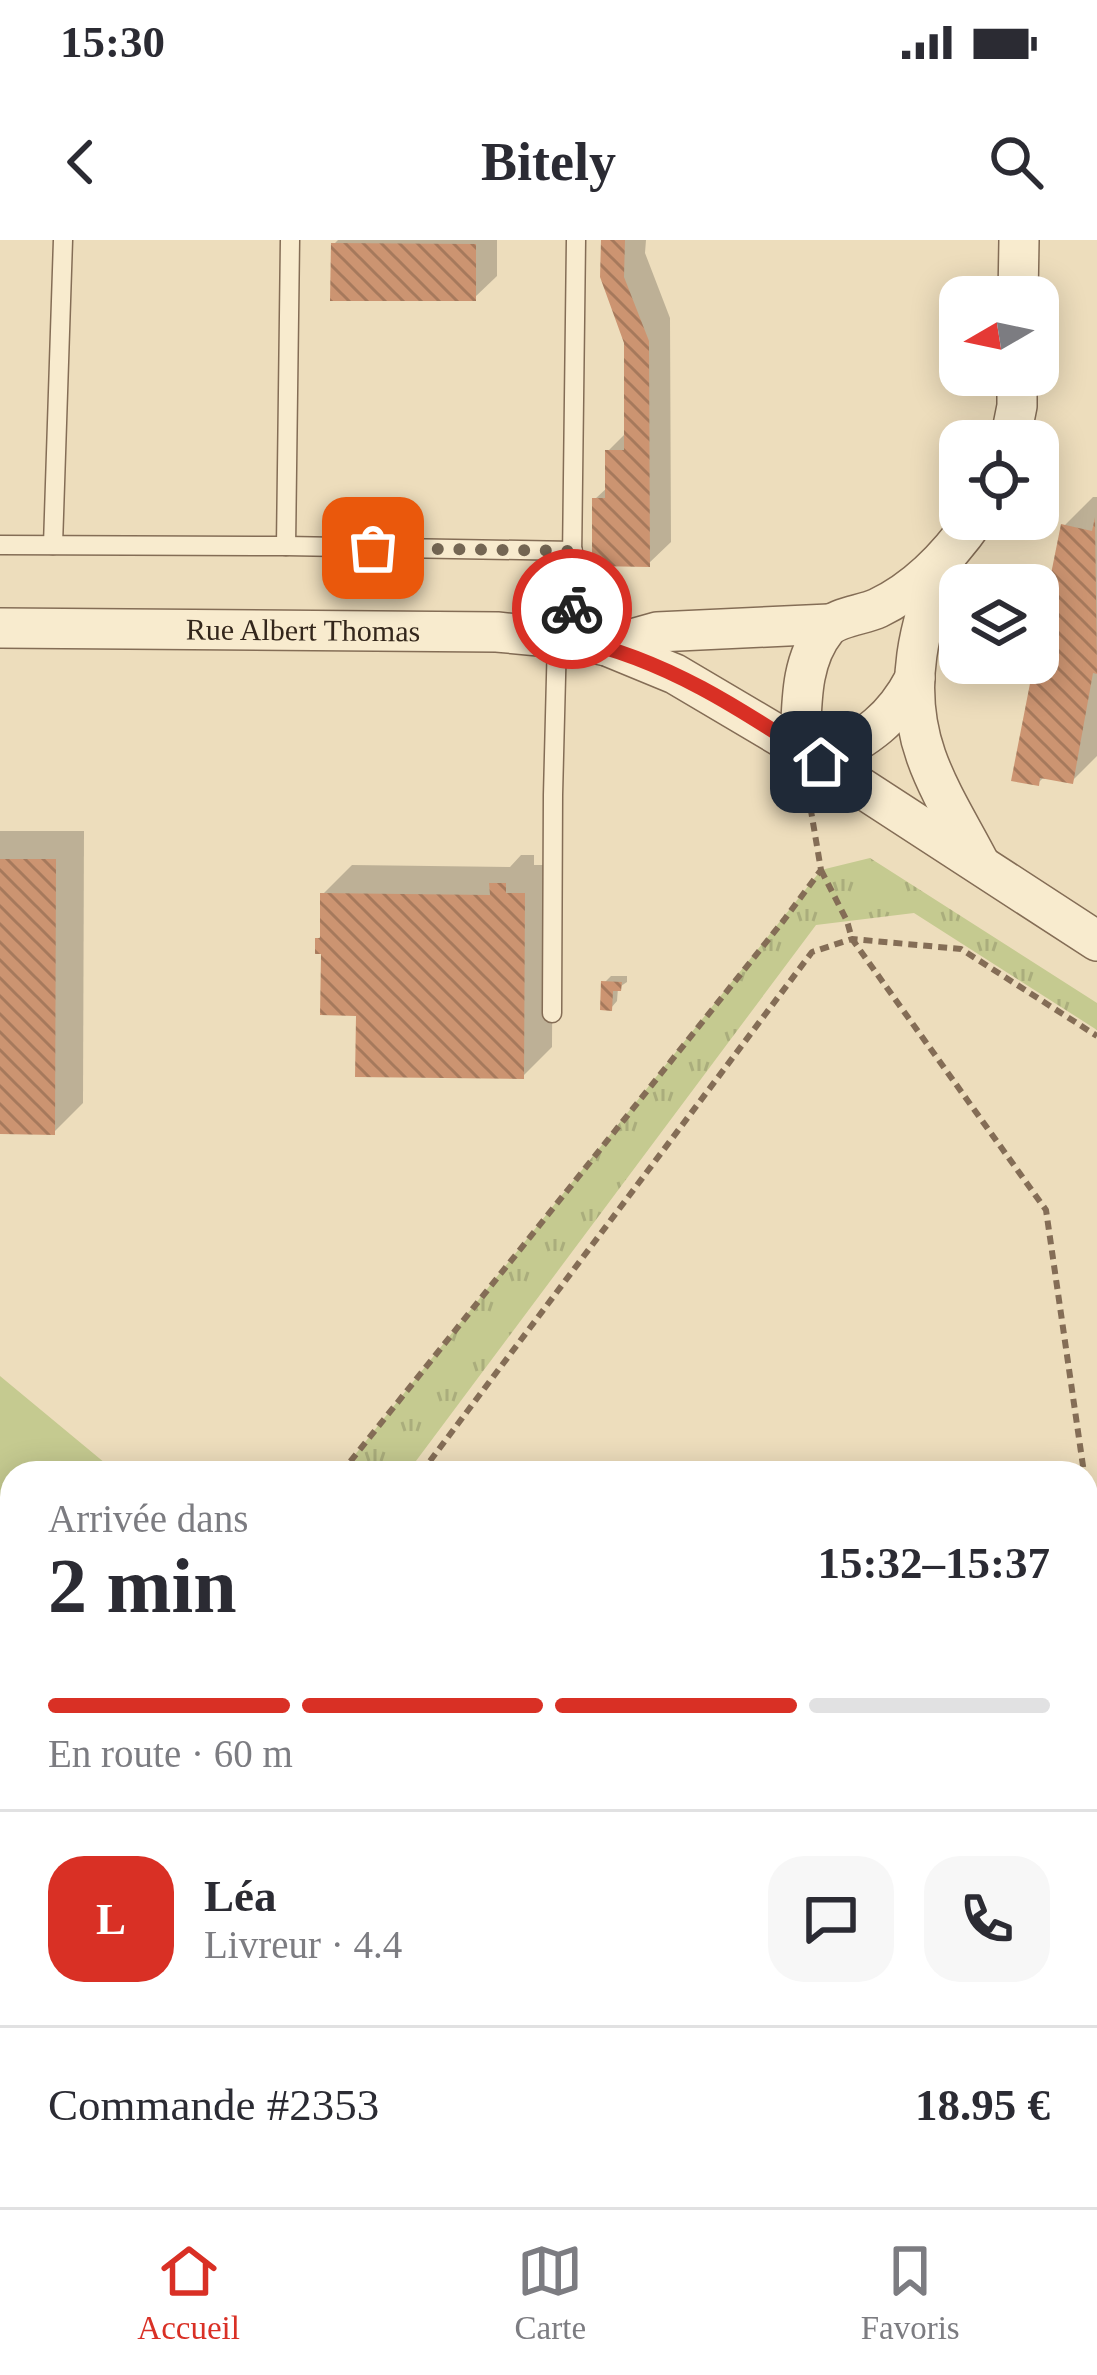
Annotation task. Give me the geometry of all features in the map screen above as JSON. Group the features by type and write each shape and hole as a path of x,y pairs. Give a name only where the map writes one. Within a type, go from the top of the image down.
{"street":[{"path":"1018,276 1019,240"},
{"path":"811,755 883,724 903,700 928,598 959,540"},
{"path":"578,641 657,632 829,624 876,609 901,595 946,558"},
{"path":"876,609 900,623 916,661 917,718 927,757 980,864"},
{"path":"811,755 807,667 829,624"},
{"name":"Rue Albert Thomas","path":"0,628 497,632 578,641"},
{"path":"578,641 650,662 686,680 811,755 1097,941"}],"lane":[{"path":"53,545 63,240"},
{"path":"286,546 290,240"},
{"path":"552,1013 578,641 573,551 576,240"},
{"path":"0,545 573,551"}],"path":[{"path":"811,755 821,870 851,939 1046,1210 1082,1461"},
{"path":"351,1461 821,870"},
{"path":"430,1461 812,952 851,939 961,949 1097,1036"}],"green space":[{"path":"870,858 1097,1003 1097,1030 914,913 816,925 416,1461 350,1461 821,870"},
{"path":"0,1376 103,1461 0,1461"}],"building":[{"path":"601,240 625,240 624,277 649,341 650,567 592,566 592,498 605,498 605,450 624,450 624,343 600,277"},
{"path":"331,243 476,244 476,301 330,301"},
{"path":"1095,517 1097,674 1093,673 1073,784 1040,778 1039,786 1011,781 1030,684 1059,684 1059,564 1053,564 1061,524 1092,531"},
{"path":"0,859 56,859 55,1135 0,1134"},
{"path":"489,883 506,883 506,893 525,893 524,1079 355,1077 356,1016 320,1015 321,954 315,954 315,938 320,938 320,893 490,895"},
{"path":"601,981 622,982 621,991 613,991 612,1011 600,1010"}],"way so far":[{"path":"373,548 573,551 572,609"}],"route":[{"path":"572,609 571,639 607,646 675,674 821,762"}]}
